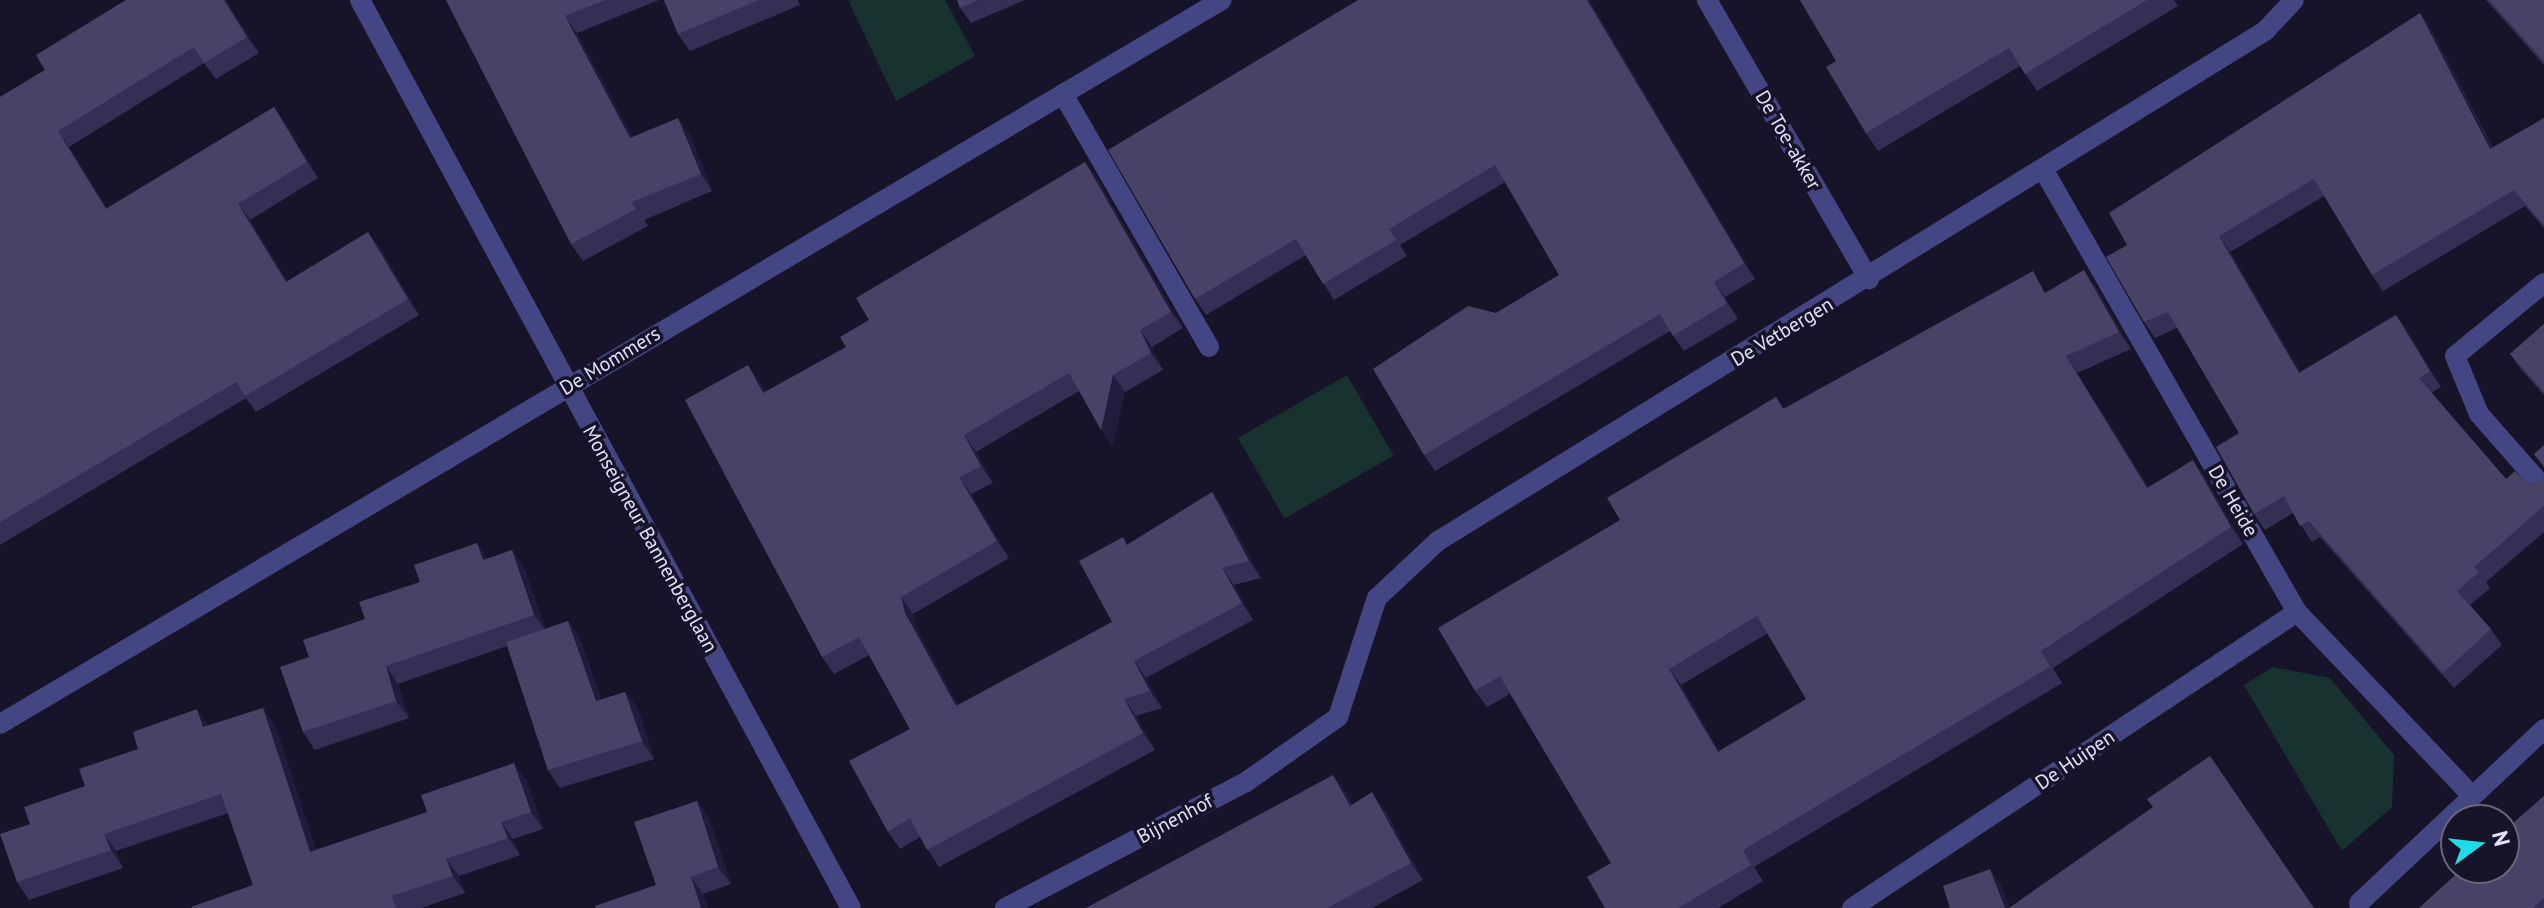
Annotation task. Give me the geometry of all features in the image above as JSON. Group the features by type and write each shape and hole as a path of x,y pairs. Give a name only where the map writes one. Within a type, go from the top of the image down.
{"street":[{"name":"Monseigneur Bannenberglaan","path":"360,0 851,908"},
{"name":"De Mommers","path":"0,724 1222,0"},
{"name":"De Toe-akker","path":"1707,0 1869,280"},
{"name":"De Vetbergen","path":"1338,717 1377,598 1438,541 1869,280 2265,31 2294,0"},
{"path":"1063,94 1209,347"},
{"name":"De Heide","path":"2043,169 2297,612 2472,796"},
{"path":"2544,283 2455,356 2479,414 2544,488"},
{"name":"De Huipen","path":"1852,908 2297,612"},
{"name":"Bijnenhof","path":"1005,908 1246,782 1338,717"},
{"path":"2359,903 2544,729"}],"green space":[{"path":"848,0 945,0 975,56 896,101"},
{"path":"1347,375 1394,456 1284,519 1238,438"},
{"path":"2273,667 2330,678 2394,755 2392,807 2342,851 2244,685"}],"building":[{"path":"126,0 224,0 247,37 204,63 194,47 58,131 106,209 274,107 307,162 238,204 286,282 368,232 408,299 245,396 236,382 0,522 0,97 45,70 36,55"},
{"path":"446,0 605,0 565,16 630,138 678,118 701,174 632,202 636,209 571,244"},
{"path":"664,0 759,0 678,34"},
{"path":"957,0 978,0 960,8"},
{"path":"1358,0 1587,0 1744,263 1714,282 1727,303 1673,336 1660,314 1424,455 1373,369 1468,306 1496,313 1559,275 1495,165 1389,229 1396,240 1323,284 1296,239 1195,299 1108,150"},
{"path":"1800,0 2147,0 2025,74 2009,48 1866,133 1826,67 1836,61"},
{"path":"2489,0 2544,0 2544,61"},
{"path":"2420,13 2490,149 2544,118 2544,225 2514,190 2372,275 2314,179 2219,236 2299,373 2396,315 2430,371 2419,378 2506,479 2515,471 2528,484 2542,481 2544,474 2544,506 2474,567 2479,572 2457,591 2491,629 2443,673 2309,521 2300,526 2284,496 2254,514 2216,447 2239,433 2168,312 2144,322 2106,257 2127,245 2109,213"},
{"path":"1085,162 1171,312 1140,330 1151,353 1113,375 1101,430 1069,373 964,435 981,466 959,477 997,541 901,597 905,613 956,706 1112,622 1079,561 1123,537 1127,545 1212,492 1249,561 1222,568 1242,603 1134,661 1150,691 1124,699 1143,733 927,850 910,818 888,832 849,761 910,729 859,637 822,657 685,400 748,365 763,393 846,347 840,337 869,320 856,298"},
{"path":"2084,270 2119,332 2066,356 2147,488 2193,460 2231,527 2041,651 2050,667 1743,850 1751,865 1678,908 1605,908 1587,877 1611,863 1500,676 1475,691 1438,628 1620,520 1607,498 1776,397 1783,409 2033,271 2045,293","holes":["1757,616 1806,699 1718,752 1669,669"]},
{"path":"2544,324 2544,392 2510,354"},
{"path":"2544,445 2544,467 2534,454"},
{"path":"477,543 483,560 512,550 534,615 386,666 396,701 303,732 280,667 309,657 303,640 365,619 359,602 420,582 414,565"},
{"path":"568,621 596,701 625,692 642,741 548,770 506,642"},
{"path":"263,708 310,852 427,812 421,795 514,763 531,812 501,822 508,838 446,859 453,876 392,896 396,908 192,908 253,885 221,794 104,834 111,850 17,882 0,834 30,824 24,807 85,786 79,769 138,749 133,732 197,709 203,727"},
{"path":"2210,756 2314,908 2009,908 2153,807 2147,799"},
{"path":"1333,775 1350,806 1372,792 1411,863 1327,908 1086,908"},
{"path":"2544,796 2544,898 2533,908 2419,908 2445,884 2520,884 2520,817"},
{"path":"697,801 718,867 691,877 701,908 596,908 656,885 634,822"},
{"path":"1990,869 2005,908 1950,908 1943,886"}]}
